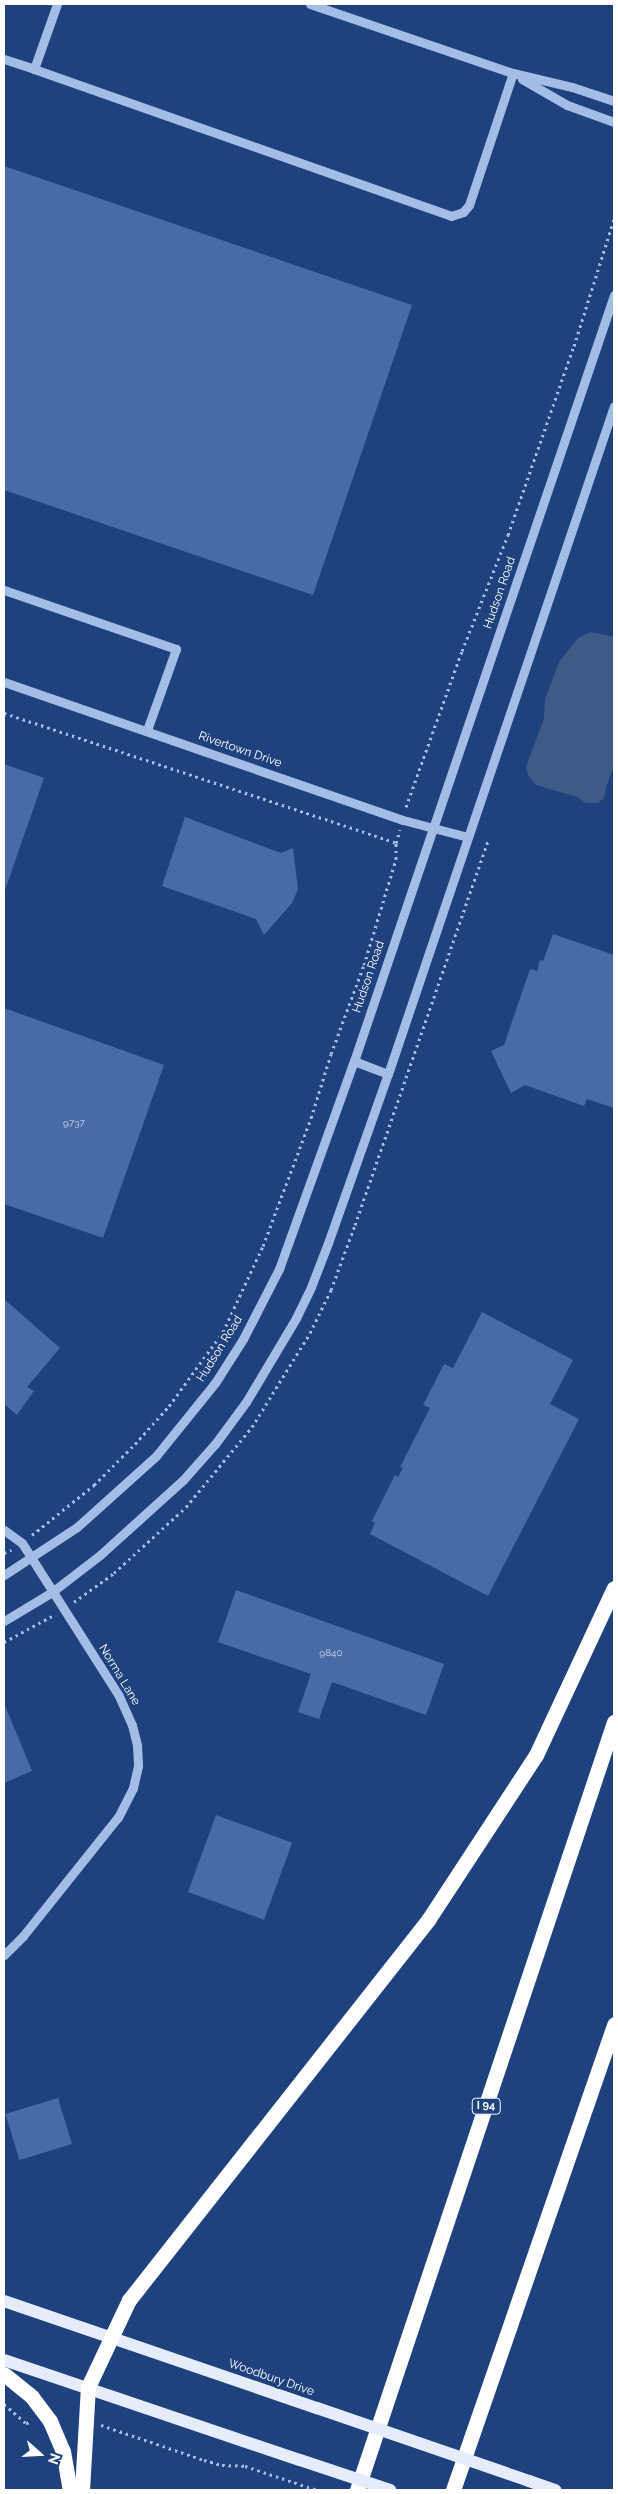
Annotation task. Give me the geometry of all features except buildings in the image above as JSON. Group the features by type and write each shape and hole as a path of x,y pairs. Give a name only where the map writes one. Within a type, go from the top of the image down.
{"highway":[{"path":"82,2490 88,2387 129,2300 428,1920 536,1755 614,1588"},
{"name":"I 94","path":"358,2490 614,1722"},
{"path":"453,2490 614,2024"},
{"path":"4,2374 32,2397 50,2421 63,2451 70,2490"}],"main road":[{"name":"Woodbury Drive","path":"4,2301 555,2490"},
{"path":"4,2360 390,2490"}],"street":[{"path":"34,69 57,4"},
{"path":"310,4 513,73 572,87 614,100"},
{"path":"4,59 451,216 463,212 469,205 513,73"},
{"path":"513,73 567,105 614,122"},
{"name":"Hudson Road","path":"4,1575 77,1527 156,1456 219,1375 243,1339 279,1268 354,1061 614,295"},
{"path":"4,1621 52,1592 142,1519 183,1480 215,1444 246,1402 311,1287 388,1074 614,406"},
{"path":"4,590 176,649 147,730"},
{"name":"Rivertown Drive","path":"4,682 403,820 468,837"},
{"path":"354,1061 388,1074"},
{"path":"4,1530 22,1543"},
{"name":"Norma Lane","path":"4,1954 23,1936 118,1817 133,1788 138,1766 137,1745 126,1709 22,1543"}],"path":[{"path":"411,788 508,534 574,346 614,219"},
{"path":"4,713 396,843 396,859 364,965 331,1054 311,1118 263,1246 223,1332 169,1406 135,1444 94,1485 22,1543 4,1553"},
{"path":"4,1642 39,1624"},
{"path":"4,2404 26,2423 38,2422"},
{"path":"92,2423 213,2462 245,2466 317,2490"}],"water":[{"path":"591,632 614,637 614,766 604,798 598,803 586,803 577,797 536,785 528,775 526,767 544,718 545,699 559,662 578,638"}]}
